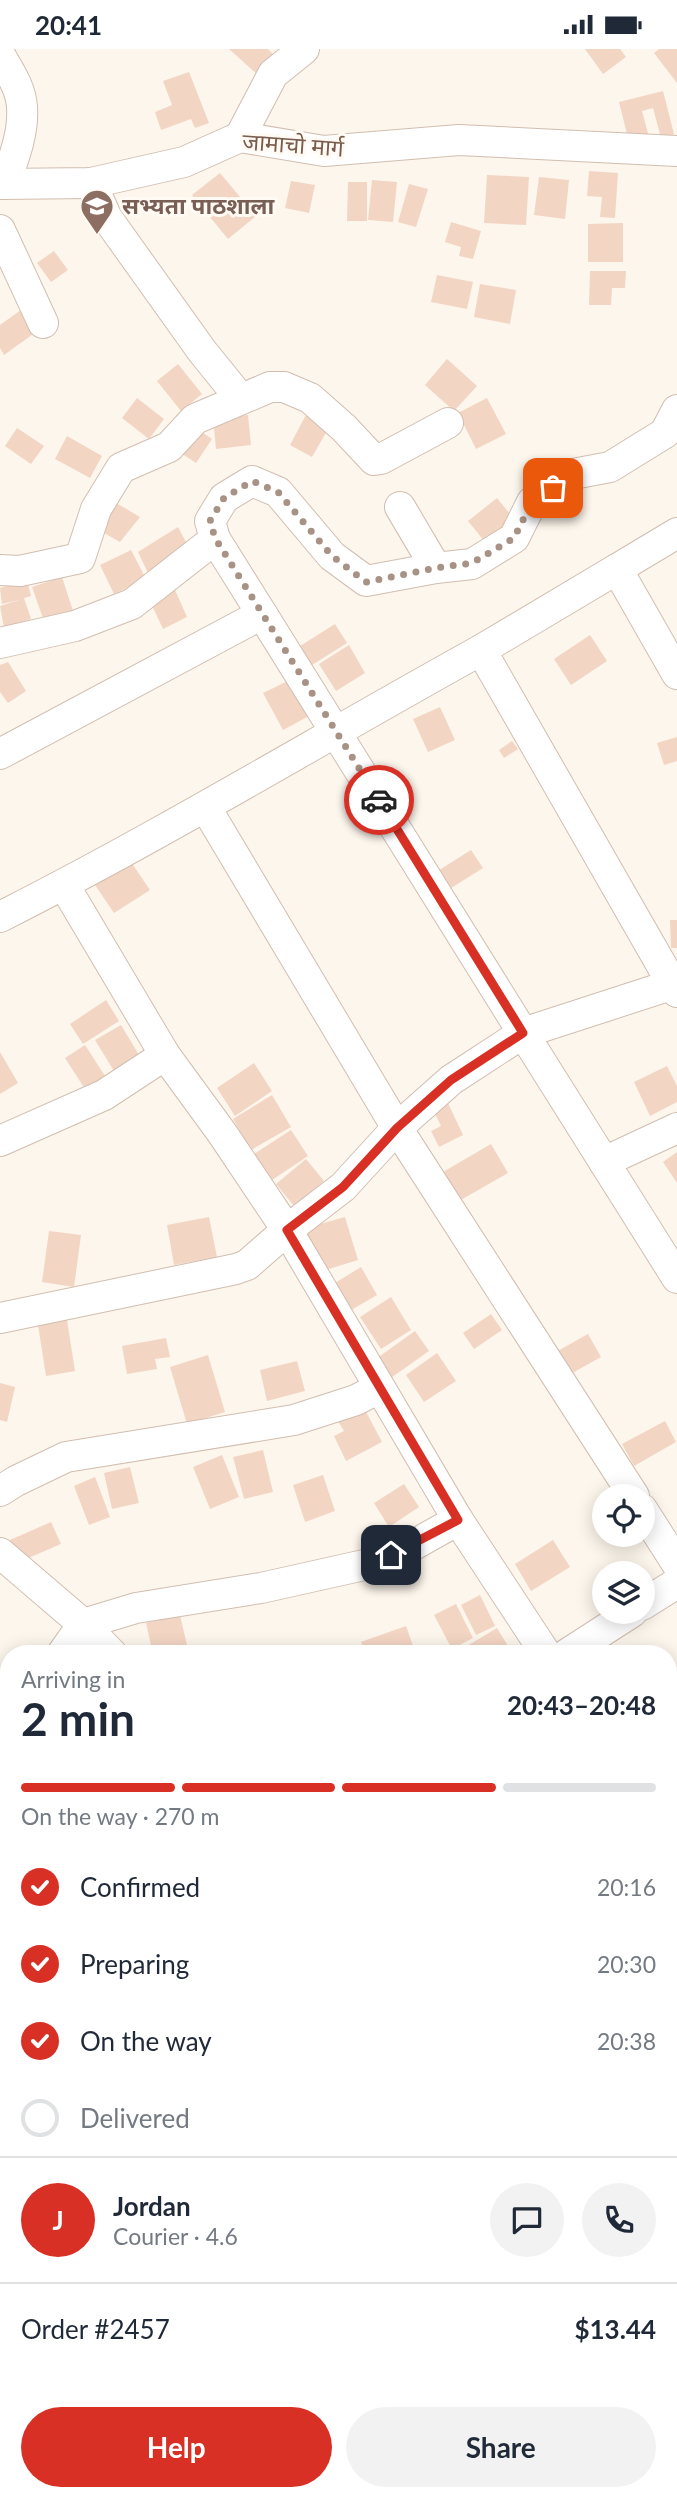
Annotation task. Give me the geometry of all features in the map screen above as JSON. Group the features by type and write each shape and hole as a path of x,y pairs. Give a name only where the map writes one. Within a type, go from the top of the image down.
{"street":[{"path":"240,137 274,74 304,49"},
{"path":"0,55 16,85 22,106 18,146 2,184"},
{"name":"जामाचो मार्ग","path":"2,184 90,183 184,162 240,137 324,151 459,140 677,151"},
{"path":"90,183 107,218 202,351 240,398"},
{"path":"0,230 43,323"},
{"path":"0,570 20,571 80,558 96,509 121,468 169,447 195,419 270,387 296,390 310,397 374,460 381,459 448,423"},
{"path":"677,410 665,433 610,467 573,474 532,502 514,538 472,563 366,582 332,556 278,492 252,481 224,498 210,521 215,538 262,614 677,1276"},
{"path":"400,507 436,568"},
{"path":"0,917 206,808 336,730 481,650 677,533"},
{"path":"0,643 75,626 132,604 215,538"},
{"path":"617,569 676,671"},
{"path":"0,754 262,614"},
{"path":"0,1318 247,1265 343,1187 397,1128 451,1080 523,1033 676,986 481,650"},
{"path":"206,808 397,1128 626,1484"},
{"path":"64,885 165,1055 222,1133 287,1230 458,1520 540,1645"},
{"path":"0,1141 104,1095 165,1055"},
{"path":"604,1162 677,1128"},
{"path":"0,1491 66,1457 294,1420 356,1400 379,1388"},
{"path":"68,1645 83,1624 136,1608 261,1588 373,1563 410,1547 458,1520"},
{"path":"655,1529 677,1564"},
{"path":"0,1553 83,1624 103,1645"},
{"path":"655,1597 677,1583"},
{"path":"581,1645 613,1624"}],"building":[{"path":"229,49 268,49 275,56 258,75"},
{"path":"585,49 620,49 626,57 603,74"},
{"path":"659,49 677,49 677,83 654,53"},
{"path":"189,72 209,123 195,128 191,119 161,130 155,112 172,105 163,81"},
{"path":"663,91 674,134 661,138 653,108 642,111 649,137 629,142 619,102"},
{"path":"589,171 618,173 615,218 600,217 602,197 587,196"},
{"path":"220,173 256,216 228,239 192,195"},
{"path":"487,175 529,177 526,225 484,223"},
{"path":"539,177 569,180 565,219 534,215"},
{"path":"372,180 397,182 393,222 368,220"},
{"path":"291,181 315,185 309,213 285,208"},
{"path":"348,182 367,182 367,221 347,221"},
{"path":"409,184 428,189 416,227 398,222"},
{"path":"451,222 481,231 473,259 459,256 461,247 445,242"},
{"path":"623,223 623,262 588,262 588,224"},
{"path":"54,251 68,270 51,282 37,263"},
{"path":"590,271 626,271 625,288 612,288 611,305 589,305"},
{"path":"437,275 473,282 467,309 431,302"},
{"path":"480,284 516,290 510,324 474,317"},
{"path":"21,310 36,332 4,355 0,348 0,325"},
{"path":"447,359 477,386 454,411 425,385"},
{"path":"178,364 202,394 181,411 157,381"},
{"path":"137,398 164,419 149,439 122,418"},
{"path":"487,398 506,434 476,449 458,413"},
{"path":"308,411 331,424 312,457 290,445"},
{"path":"248,415 251,445 216,449 213,418"},
{"path":"194,427 212,439 196,463 178,451"},
{"path":"17,428 44,446 31,464 5,446"},
{"path":"67,436 102,456 90,478 55,459"},
{"path":"497,498 514,519 485,542 468,521"},
{"path":"111,500 140,517 120,542 94,527"},
{"path":"178,527 190,550 148,573 138,552"},
{"path":"131,550 146,579 114,594 100,565"},
{"path":"62,577 74,614 45,624 32,587"},
{"path":"27,580 31,596 24,598 31,619 4,628 0,606 19,600 2,604 0,588"},
{"path":"175,590 187,617 163,629 150,601"},
{"path":"335,624 347,643 312,665 300,646"},
{"path":"590,635 607,661 571,685 554,659"},
{"path":"349,645 365,673 336,691 319,664"},
{"path":"8,662 26,691 8,703 0,692 0,665"},
{"path":"290,680 309,716 283,730 263,693"},
{"path":"440,707 455,740 428,752 413,719"},
{"path":"677,737 677,761 664,765 657,743"},
{"path":"512,741 518,749 504,758 499,750"},
{"path":"471,850 483,868 448,890 436,872"},
{"path":"131,862 150,890 114,913 95,885"},
{"path":"670,920 677,920 677,948 671,948"},
{"path":"106,1000 119,1021 83,1044 70,1024"},
{"path":"121,1025 139,1055 114,1071 95,1040"},
{"path":"85,1045 105,1076 85,1089 65,1058"},
{"path":"0,1052 18,1083 0,1094"},
{"path":"254,1063 272,1091 235,1116 217,1088"},
{"path":"667,1066 677,1086 677,1102 650,1116 634,1082"},
{"path":"272,1095 291,1127 251,1150 233,1119"},
{"path":"447,1101 463,1135 439,1147 431,1131 441,1126 432,1108"},
{"path":"291,1130 308,1156 272,1180 254,1154"},
{"path":"491,1144 508,1173 459,1201 443,1172"},
{"path":"677,1152 677,1183 663,1162"},
{"path":"306,1159 324,1181 294,1206 276,1184"},
{"path":"209,1217 217,1257 174,1265 167,1225"},
{"path":"345,1217 358,1260 319,1272 306,1228"},
{"path":"49,1231 81,1235 74,1287 42,1282"},
{"path":"361,1267 377,1295 346,1313 330,1286"},
{"path":"391,1297 411,1330 381,1349 360,1317"},
{"path":"491,1314 502,1330 474,1349 463,1333"},
{"path":"67,1320 75,1371 46,1376 38,1325"},
{"path":"415,1331 429,1351 388,1380 373,1361"},
{"path":"588,1334 601,1357 567,1376 554,1353"},
{"path":"166,1338 170,1357 155,1359 157,1369 127,1374 122,1346"},
{"path":"437,1353 456,1381 424,1402 406,1375"},
{"path":"208,1355 225,1412 187,1424 170,1367"},
{"path":"297,1361 305,1391 267,1401 260,1370"},
{"path":"0,1383 15,1387 7,1422 0,1420"},
{"path":"364,1408 382,1442 346,1461 334,1436 344,1431 338,1421"},
{"path":"665,1421 676,1442 634,1466 622,1444"},
{"path":"263,1450 273,1492 244,1499 233,1457"},
{"path":"222,1455 239,1497 210,1509 193,1467"},
{"path":"130,1467 139,1503 112,1509 104,1473"},
{"path":"323,1475 335,1511 305,1522 293,1485"},
{"path":"95,1477 110,1517 89,1525 74,1486"},
{"path":"404,1484 419,1507 389,1527 374,1503"},
{"path":"51,1522 61,1544 19,1562 10,1540"},
{"path":"553,1540 570,1567 531,1591 515,1564"},
{"path":"480,1595 495,1626 476,1635 461,1605"},
{"path":"456,1604 473,1638 460,1645 450,1645 434,1615"},
{"path":"180,1615 187,1645 151,1645 146,1623"},
{"path":"406,1626 413,1645 362,1645 361,1642"},
{"path":"497,1628 507,1645 469,1645"}],"way so far":[{"path":"379,800 215,538 210,521 224,498 252,481 278,492 332,556 366,582 472,563 514,538 532,502 553,488"}],"place":[{"name":"सभ्यता पाठशाला","path":"97,236"}],"route":[{"path":"379,800 523,1033 451,1080 397,1128 343,1187 287,1230 458,1520 391,1555"}]}
